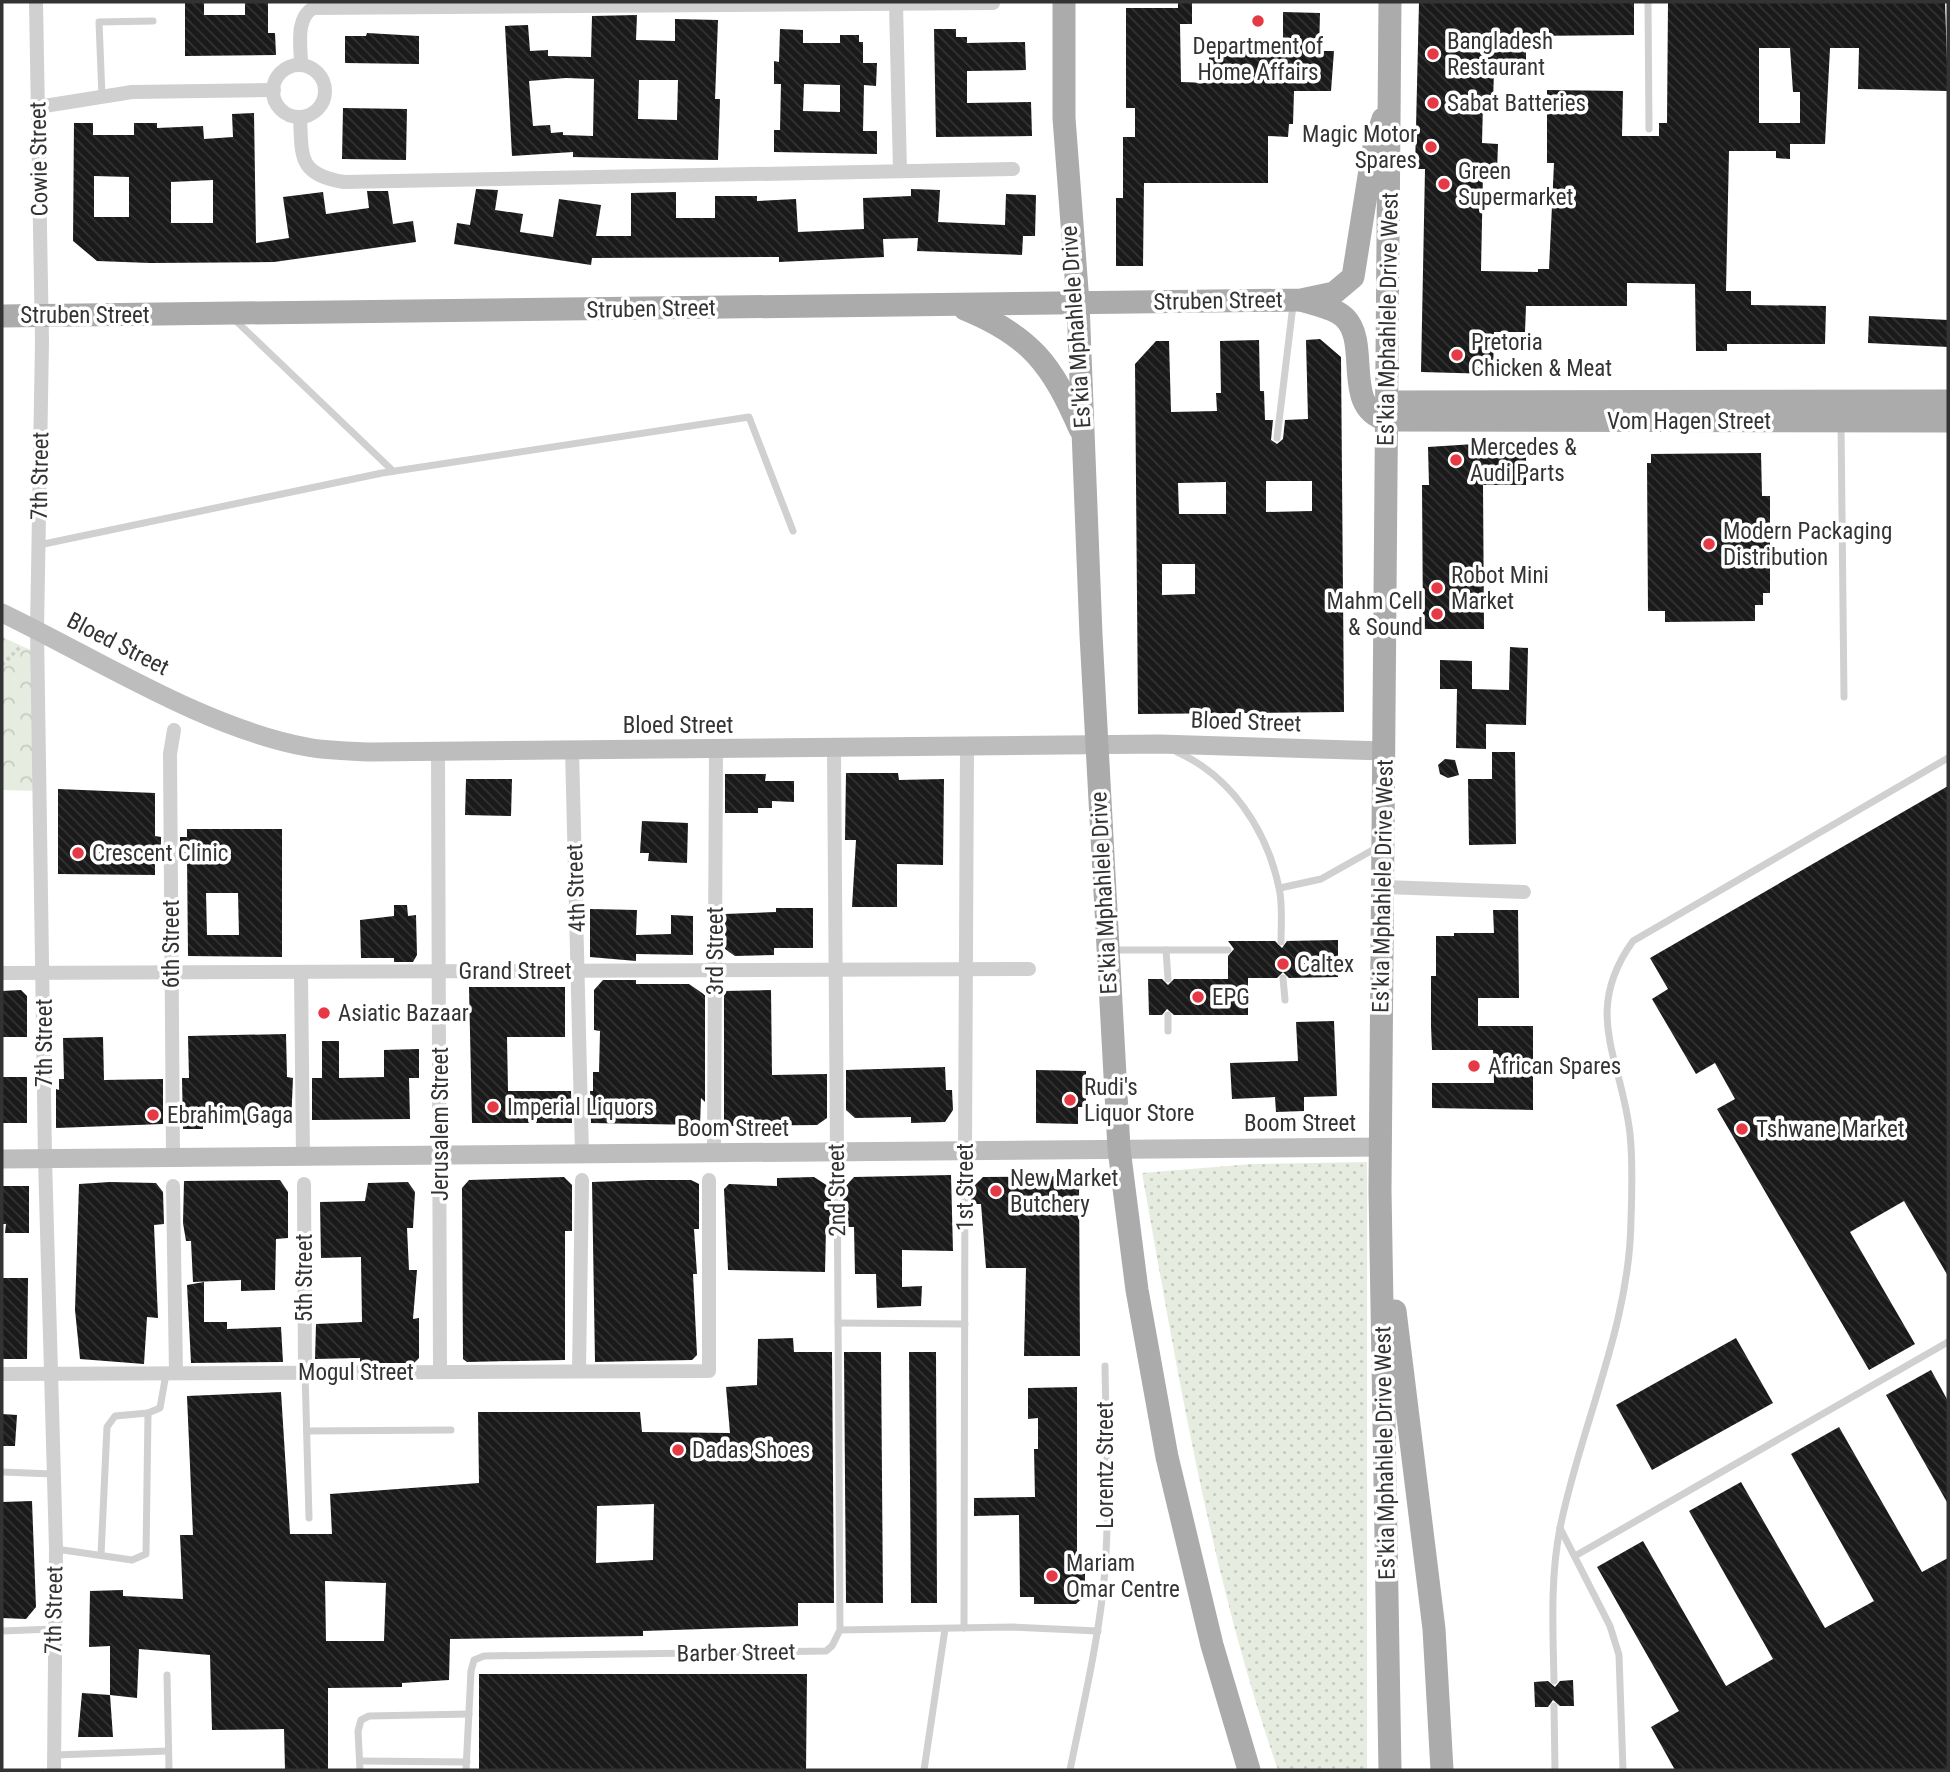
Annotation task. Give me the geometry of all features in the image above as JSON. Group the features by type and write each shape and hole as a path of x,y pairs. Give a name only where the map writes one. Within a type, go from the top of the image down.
{"main road":[{"name":"Es'kia Mphahlele Drive","path":"1064,2 1064,118 1078,303 1097,745 1119,1149 1137,1290 1167,1457 1212,1644 1249,1770"},
{"name":"Es'kia Mphahlele Drive West","path":"1390,2 1380,1190 1390,1770"},
{"path":"1297,300 1334,293 1353,277 1373,151 1379,127 1390,107"},
{"name":"Struben Street","path":"2,316 1297,300"},
{"path":"1297,300 1337,312 1349,323 1365,401 1375,415 1387,411"},
{"path":"955,305 1000,323 1035,351 1052,375 1084,438"},
{"name":"Vom Hagen Street","path":"1387,411 1948,401"},
{"name":"Vom Hagen Street","path":"1387,411 1948,421"},
{"name":"Bloed Street","path":"2,613 185,705 269,737 308,748 371,752 1160,744 1384,751"},
{"name":"Boom Street","path":"2,1159 1381,1147"},
{"path":"1380,1190 1434,1629 1442,1769"}],"street":[{"name":"Cowie Street","path":"36,2 42,316"},
{"path":"896,4 900,171"},
{"path":"301,65 301,23 304,13 313,8 993,4"},
{"path":"301,65 317,72 323,79 325,96 316,111 300,117 291,116 278,106 274,90 279,75 285,69 301,65"},
{"path":"38,107 132,92 274,90"},
{"path":"300,117 302,157 306,166 321,178 344,182 1013,169"},
{"name":"7th Street","path":"42,316 37,630 45,1158 56,1549 53,1629 54,1770"},
{"name":"6th Street","path":"173,1157 170,754 174,730"},
{"name":"1st Street","path":"965,1150 967,746"},
{"name":"4th Street","path":"572,749 582,1154"},
{"name":"3rd Street","path":"714,1153 716,749"},
{"name":"2nd Street","path":"834,749 836,1152"},
{"name":"Jerusalem Street","path":"438,751 440,1372"},
{"path":"1384,887 1524,892"},
{"name":"Grand Street","path":"2,972 1029,969"},
{"path":"301,972 303,1156"},
{"name":"Mogul Street","path":"2,1374 710,1370 709,1180"},
{"path":"579,1370 582,1181"},
{"name":"5th Street","path":"304,1184 305,1373"},
{"path":"171,1373 173,1186"}],"lane":[{"path":"1648,2 1648,129"},
{"path":"102,97 99,22 153,21"},
{"path":"1277,438 1297,300"},
{"path":"229,314 393,471"},
{"path":"39,545 393,471 749,417 793,531"},
{"path":"1841,421 1844,697"},
{"path":"1160,744 1191,758 1229,785 1255,824 1280,888 1281,942"},
{"path":"1554,1681 1552,1584 1560,1527 1622,1302 1631,1221 1630,1133 1608,1035 1606,1010 1616,965 1633,942 1948,758"},
{"path":"1280,888 1321,879 1384,844"},
{"path":"1107,950 1228,950"},
{"path":"1166,950 1168,979"},
{"path":"1283,978 1284,1000"},
{"path":"1168,1015 1168,1031"},
{"name":"1st Street","path":"964,1628 965,1150"},
{"name":"2nd Street","path":"836,1152 840,1630"},
{"path":"838,1323 965,1324"},
{"path":"1575,1556 1948,1342"},
{"name":"Lorentz Street","path":"1069,1770 1090,1685 1098,1630 1107,1502 1105,1366"},
{"path":"101,1555 107,1427 114,1416 148,1413 162,1404 171,1373"},
{"path":"305,1373 309,1518"},
{"path":"56,1549 132,1560 141,1558 148,1547 148,1413"},
{"path":"306,1431 451,1430"},
{"path":"2,1472 53,1474"},
{"path":"1560,1527 1610,1626 1619,1655 1623,1770"},
{"path":"840,1630 1013,1627 1098,1630"},
{"path":"2,1631 53,1629"},
{"path":"924,1770 945,1629"},
{"name":"Barber Street","path":"466,1766 471,1671 474,1660 484,1656 826,1651 832,1646 840,1630"},
{"path":"167,1675 169,1770"},
{"path":"1554,1706 1555,1770"},
{"path":"360,1770 358,1731 361,1720 369,1716 469,1714"},
{"path":"54,1755 168,1751"},
{"path":"360,1761 466,1766"}],"green space":[{"path":"2,637 37,653 37,791 2,790"},
{"path":"1367,1162 1367,1770 1278,1770 1234,1624 1198,1475 1142,1173 1252,1164"}],"building":[{"path":"245,2 268,2 268,33 275,33 276,55 185,56 185,3 204,3 204,15 245,15"},
{"path":"1178,2 1192,2 1192,24 1180,24 1181,82 1209,83 1209,50 1228,50 1229,40 1251,40 1251,50 1283,51 1283,12 1320,13 1319,51 1334,51 1331,91 1294,91 1293,124 1289,124 1288,137 1268,136 1268,183 1144,183 1143,266 1116,266 1116,198 1123,198 1123,137 1135,137 1135,108 1126,108 1126,8 1178,8"},
{"path":"1419,2 1634,2 1634,35 1526,36 1526,71 1494,70 1493,103 1483,103 1482,143 1498,144 1497,171 1483,171 1481,271 1538,272 1538,269 1549,269 1554,163 1547,163 1547,90 1623,91 1622,136 1659,136 1659,123 1667,123 1668,2 1945,2 1948,91 1858,89 1859,48 1830,48 1825,144 1790,144 1790,159 1776,158 1776,151 1729,151 1726,291 1751,291 1751,305 1826,306 1825,344 1727,344 1727,351 1696,351 1695,284 1627,283 1627,306 1526,306 1525,332 1494,332 1493,374 1421,372 1425,169 1415,169","holes":["1759,48 1790,48 1793,92 1800,92 1800,123 1759,123"]},
{"path":"637,15 636,40 675,41 675,19 718,20 715,99 720,99 718,160 573,157 573,152 512,156 505,26 528,25 530,51 548,50 548,56 591,57 592,16","holes":["594,79 593,136 563,135 563,132 551,133 550,125 533,126 529,81","639,80 678,80 677,120 638,119"]},
{"path":"780,29 803,30 803,43 840,43 840,35 859,35 859,42 863,42 863,63 877,63 876,86 864,85 863,131 877,131 877,154 774,152 774,130 780,130 781,84 774,84 774,61 779,62","holes":["804,84 840,85 840,112 803,111"]},
{"path":"934,29 956,29 956,37 967,37 967,43 1025,42 1026,70 967,71 967,103 1031,102 1032,136 936,137"},
{"path":"367,33 419,36 419,64 345,63 345,36 366,36"},
{"path":"343,108 407,109 406,160 342,159"},
{"path":"254,113 256,243 289,238 283,197 323,192 326,214 369,208 367,191 388,191 393,224 413,221 416,242 274,262 150,263 97,261 73,241 74,123 93,123 93,135 134,135 134,123 157,123 157,128 203,126 204,139 233,137 232,114","holes":["94,176 129,177 129,217 94,217","213,180 213,223 171,223 171,182"]},
{"path":"476,189 498,190 495,210 523,214 520,232 553,237 559,199 601,205 596,236 631,236 631,193 676,192 676,218 715,218 715,196 757,196 757,201 796,199 798,232 864,229 863,198 911,196 911,189 940,190 938,222 1005,225 1006,194 1036,195 1035,236 1023,236 1022,255 917,251 918,238 883,239 884,257 779,262 779,257 592,258 591,265 454,244 457,223 470,225"},
{"path":"1869,316 1948,320 1948,347 1868,343"},
{"path":"1320,339 1341,357 1344,712 1138,714 1135,364 1156,341 1169,341 1171,412 1217,411 1216,393 1221,393 1220,341 1259,340 1260,391 1264,391 1265,420 1273,420 1271,440 1277,444 1283,439 1285,420 1308,419 1306,340","holes":["1266,481 1312,481 1312,511 1266,512","1226,482 1226,514 1179,514 1178,483","1162,564 1195,564 1195,594 1162,595"]},
{"path":"1490,443 1526,444 1526,485 1483,485 1484,629 1423,629 1422,485 1429,485 1428,447"},
{"name":"Modern Packaging Distribution","path":"1761,453 1762,496 1770,496 1770,593 1763,593 1763,605 1755,605 1755,621 1665,622 1665,611 1648,611 1647,463 1651,463 1651,454"},
{"path":"1510,647 1528,648 1526,725 1486,724 1486,749 1456,748 1457,689 1440,689 1440,660 1472,661 1472,689 1509,690"},
{"path":"1492,752 1515,752 1516,844 1469,845 1468,779 1492,779"},
{"path":"1445,759 1455,760 1459,775 1448,778 1440,774 1438,765"},
{"path":"846,773 898,773 899,780 944,779 943,865 897,864 897,907 852,907 856,840 845,840"},
{"path":"725,774 766,774 765,781 794,781 794,802 772,801 772,808 758,808 758,813 725,813"},
{"path":"466,779 512,779 511,816 465,815"},
{"path":"1948,786 1948,1276 1904,1201 1850,1232 1915,1344 1869,1370 1717,1109 1735,1099 1715,1063 1696,1074 1652,999 1668,989 1650,958"},
{"path":"58,789 155,793 155,836 161,837 161,857 155,857 155,875 58,874"},
{"path":"642,821 688,823 687,863 648,861 649,853 640,853"},
{"path":"187,829 282,829 282,957 188,956 187,857 180,857 180,837 187,837","holes":["206,893 238,893 239,935 207,935"]},
{"path":"394,905 407,905 408,916 416,915 417,955 413,962 394,962 394,958 361,958 360,920 394,916"},
{"path":"776,908 813,908 813,948 774,948 774,955 735,956 725,949 725,914 776,912"},
{"path":"590,909 637,910 636,935 671,934 671,915 693,916 693,955 636,954 636,961 590,957"},
{"path":"1493,910 1518,910 1519,998 1478,998 1478,1026 1533,1026 1533,1110 1432,1108 1432,1083 1494,1083 1493,1050 1432,1050 1431,1026 1431,976 1436,976 1436,936 1494,933"},
{"path":"1338,940 1338,977 1289,978 1283,972 1277,978 1248,978 1248,1015 1174,1015 1167,1009 1162,1015 1149,1015 1148,979 1162,979 1168,985 1174,979 1228,979 1228,956 1234,949 1228,941 1275,941 1282,948 1287,941"},
{"path":"603,980 636,980 636,984 689,984 705,995 705,1102 701,1098 700,1125 591,1123 590,1091 593,1091 593,1072 599,1072 600,1031 594,1030 594,990"},
{"path":"469,987 565,987 565,1037 507,1037 508,1091 571,1091 572,1123 472,1123"},
{"path":"21,990 27,996 27,1037 2,1037 2,991"},
{"path":"771,990 772,1075 827,1074 827,1118 817,1125 728,1126 724,1121 724,991"},
{"path":"1334,1021 1337,1096 1304,1097 1304,1111 1276,1112 1275,1097 1232,1099 1230,1063 1298,1061 1296,1022"},
{"path":"286,1034 287,1077 293,1078 291,1124 231,1125 231,1122 203,1122 203,1129 183,1129 182,1078 189,1078 188,1036"},
{"path":"103,1037 104,1080 163,1079 163,1124 56,1128 56,1089 59,1090 59,1079 64,1079 63,1038"},
{"path":"322,1041 339,1041 339,1078 384,1077 384,1050 419,1049 419,1078 409,1078 410,1119 312,1120 312,1078 322,1078"},
{"path":"945,1067 946,1090 952,1090 953,1110 945,1122 911,1123 911,1117 855,1118 846,1110 846,1070"},
{"path":"1036,1070 1086,1071 1086,1107 1078,1107 1078,1124 1036,1123"},
{"path":"2,1077 27,1077 27,1123 2,1123"},
{"path":"951,1175 953,1251 902,1250 902,1287 922,1286 921,1306 877,1308 876,1274 855,1274 854,1227 844,1227 843,1189 854,1177"},
{"path":"1079,1176 1080,1356 1024,1356 1026,1268 986,1268 981,1204 971,1204 971,1189 983,1177"},
{"path":"564,1177 572,1185 572,1231 565,1231 565,1360 467,1362 463,1359 462,1188 469,1180"},
{"path":"814,1177 831,1188 831,1228 826,1228 825,1272 728,1270 724,1189 729,1184 777,1186 777,1178"},
{"path":"280,1180 288,1192 288,1238 276,1239 275,1290 241,1291 241,1280 193,1282 191,1241 186,1241 183,1223 184,1181"},
{"path":"691,1180 699,1184 699,1229 694,1229 697,1274 693,1274 697,1355 692,1360 595,1362 592,1182"},
{"path":"408,1182 415,1192 413,1228 407,1228 409,1270 417,1270 413,1319 419,1318 419,1358 414,1363 360,1363 360,1358 315,1359 316,1324 362,1322 361,1257 321,1258 320,1202 365,1201 368,1183"},
{"path":"156,1183 163,1192 164,1224 154,1225 158,1318 147,1317 144,1364 80,1359 75,1310 79,1184"},
{"path":"2,1186 29,1186 29,1233 5,1233 6,1224 2,1224"},
{"path":"2,1278 28,1278 27,1359 2,1359"},
{"path":"204,1282 204,1322 227,1322 227,1329 281,1327 283,1362 191,1363 187,1285"},
{"path":"793,1338 794,1352 832,1352 834,1603 798,1603 798,1626 643,1631 643,1636 450,1639 449,1680 402,1683 402,1687 328,1688 328,1770 285,1770 284,1729 212,1730 210,1655 139,1649 137,1698 110,1695 110,1646 89,1647 90,1591 123,1590 123,1596 183,1599 180,1535 193,1535 187,1396 281,1392 290,1534 332,1534 330,1494 479,1483 478,1412 640,1412 642,1432 730,1433 726,1387 757,1385 758,1339","holes":["654,1504 653,1560 596,1563 597,1506","325,1581 386,1583 384,1641 326,1641"]},
{"path":"1736,1338 1773,1403 1652,1470 1616,1405"},
{"path":"844,1352 881,1352 883,1603 846,1603"},
{"path":"909,1352 936,1352 937,1603 911,1603"},
{"path":"1931,1370 1948,1401 1948,1504 1886,1395"},
{"path":"1077,1387 1077,1556 1085,1556 1085,1596 1076,1604 1034,1604 1034,1597 1020,1597 1019,1515 974,1516 974,1498 1035,1497 1034,1449 1038,1449 1038,1418 1028,1419 1028,1388"},
{"path":"2,1414 17,1415 15,1446 2,1446"},
{"path":"1839,1427 1922,1572 1948,1558 1948,1770 1675,1770 1651,1727 1679,1711 1597,1567 1643,1541 1726,1686 1773,1659 1689,1511 1741,1482 1825,1628 1874,1601 1791,1454"},
{"path":"32,1501 36,1607 26,1619 2,1618 2,1502"},
{"path":"479,1674 807,1674 806,1770 479,1770"},
{"path":"1573,1680 1574,1706 1560,1706 1553,1700 1548,1707 1535,1707 1534,1682 1548,1681 1555,1687 1560,1681"},
{"path":"82,1693 110,1695 113,1737 78,1737"}],"place":[{"name":"Department of Home Affairs","path":"1258,21"},
{"name":"Bangladesh Restaurant","path":"1433,54"},
{"name":"Sabat Batteries","path":"1433,103"},
{"name":"Magic Motor Spares","path":"1431,147"},
{"name":"Green Supermarket","path":"1444,184"},
{"name":"Pretoria Chicken & Meat","path":"1457,355"},
{"name":"Mercedes & Audi Parts","path":"1456,460"},
{"name":"Modern Packaging Distribution","path":"1709,544"},
{"name":"Robot Mini Market","path":"1437,588"},
{"name":"Mahm Cell & Sound","path":"1437,614"},
{"name":"Crescent Clinic","path":"78,853"},
{"name":"Caltex","path":"1283,964"},
{"name":"EPG","path":"1198,997"},
{"name":"Asiatic Bazaar","path":"324,1013"},
{"name":"African Spares","path":"1474,1066"},
{"name":"Rudi's Liquor Store","path":"1070,1100"},
{"name":"Imperial Liquors","path":"493,1107"},
{"name":"Ebrahim Gaga","path":"153,1115"},
{"name":"Tshwane Market","path":"1742,1129"},
{"name":"New Market Butchery","path":"996,1191"},
{"name":"Dadas Shoes","path":"678,1450"},
{"name":"Mariam Omar Centre","path":"1052,1576"}]}
